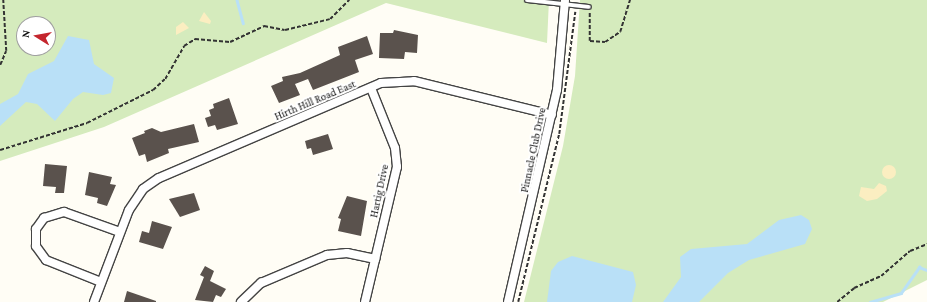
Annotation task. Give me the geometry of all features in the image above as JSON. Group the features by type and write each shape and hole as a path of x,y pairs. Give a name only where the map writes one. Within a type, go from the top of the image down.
{"street":[{"name":"Pinnacle Club Drive","path":"508,302 552,115 565,3"},
{"name":"Hirth Hill Road East","path":"94,302 120,232 138,194 159,178 371,88 389,81 414,81 552,115"},
{"name":"Hartig Drive","path":"365,302 397,167 395,148 371,88"},
{"path":"103,278 46,260 36,246 36,228 44,218 64,212 120,232"},
{"path":"241,302 261,283 327,255 347,253 375,259"}],"lane":[{"path":"527,0 565,3 590,7"}],"path":[{"path":"0,65 6,51 3,0"},
{"path":"0,150 87,123 153,90 165,79 184,46 195,39 230,42 264,26 285,30 330,19 349,0"},
{"path":"590,7 590,41 605,42 620,32 630,0"},
{"path":"837,302 854,288 881,276 910,251 927,244"}],"green space":[{"path":"0,0 549,0 547,43 386,3 104,127 0,161"},
{"path":"580,0 927,0 927,280 883,302 524,302 563,146 575,76"}],"sand":[{"path":"204,12 211,21 210,24 199,21"},
{"path":"183,22 189,28 176,35 176,27"},
{"path":"886,165 892,165 896,169 896,175 892,179 886,179 882,175 882,169"},
{"path":"879,183 886,186 887,191 877,199 867,201 859,196 861,187 874,189"}],"water":[{"path":"68,36 89,40 94,64 114,78 111,93 103,95 83,92 73,99 55,121 37,104 26,102 0,126 0,104 18,94 28,74 54,61"},
{"path":"801,215 809,220 812,229 805,244 749,260 728,273 699,302 663,302 681,277 680,257 691,249 747,244 779,220"},
{"path":"572,256 633,272 636,285 632,302 547,302 551,271 558,262"}],"building":[{"path":"394,30 418,35 417,53 405,52 404,59 379,58 380,33 393,33"},
{"path":"367,36 373,54 355,60 359,72 313,90 308,79 295,84 300,95 279,103 271,86 283,81 282,77 300,73 340,55 338,47"},
{"path":"229,98 238,124 217,130 215,125 208,127 205,118 211,116 209,110 214,108 213,104"},
{"path":"194,124 199,142 168,149 169,153 147,162 145,154 139,156 132,138 145,133 144,131 152,128 161,132"},
{"path":"328,134 333,149 313,155 311,148 307,149 305,141"},
{"path":"45,164 67,166 64,193 55,193 56,187 43,186"},
{"path":"89,172 112,177 110,184 116,185 107,206 97,203 98,198 85,195"},
{"path":"194,193 200,210 180,217 169,199"},
{"path":"347,196 367,201 361,236 338,231 341,219 338,218"},
{"path":"152,221 172,227 163,249 139,242 142,231 149,233"},
{"path":"205,266 214,271 210,281 226,289 221,297 216,295 213,302 195,300 204,277 200,275"},
{"path":"127,291 156,301 156,302 124,302"}],"waterway":[{"path":"237,0 243,23"},
{"path":"870,302 901,293 919,267 927,270"}]}
